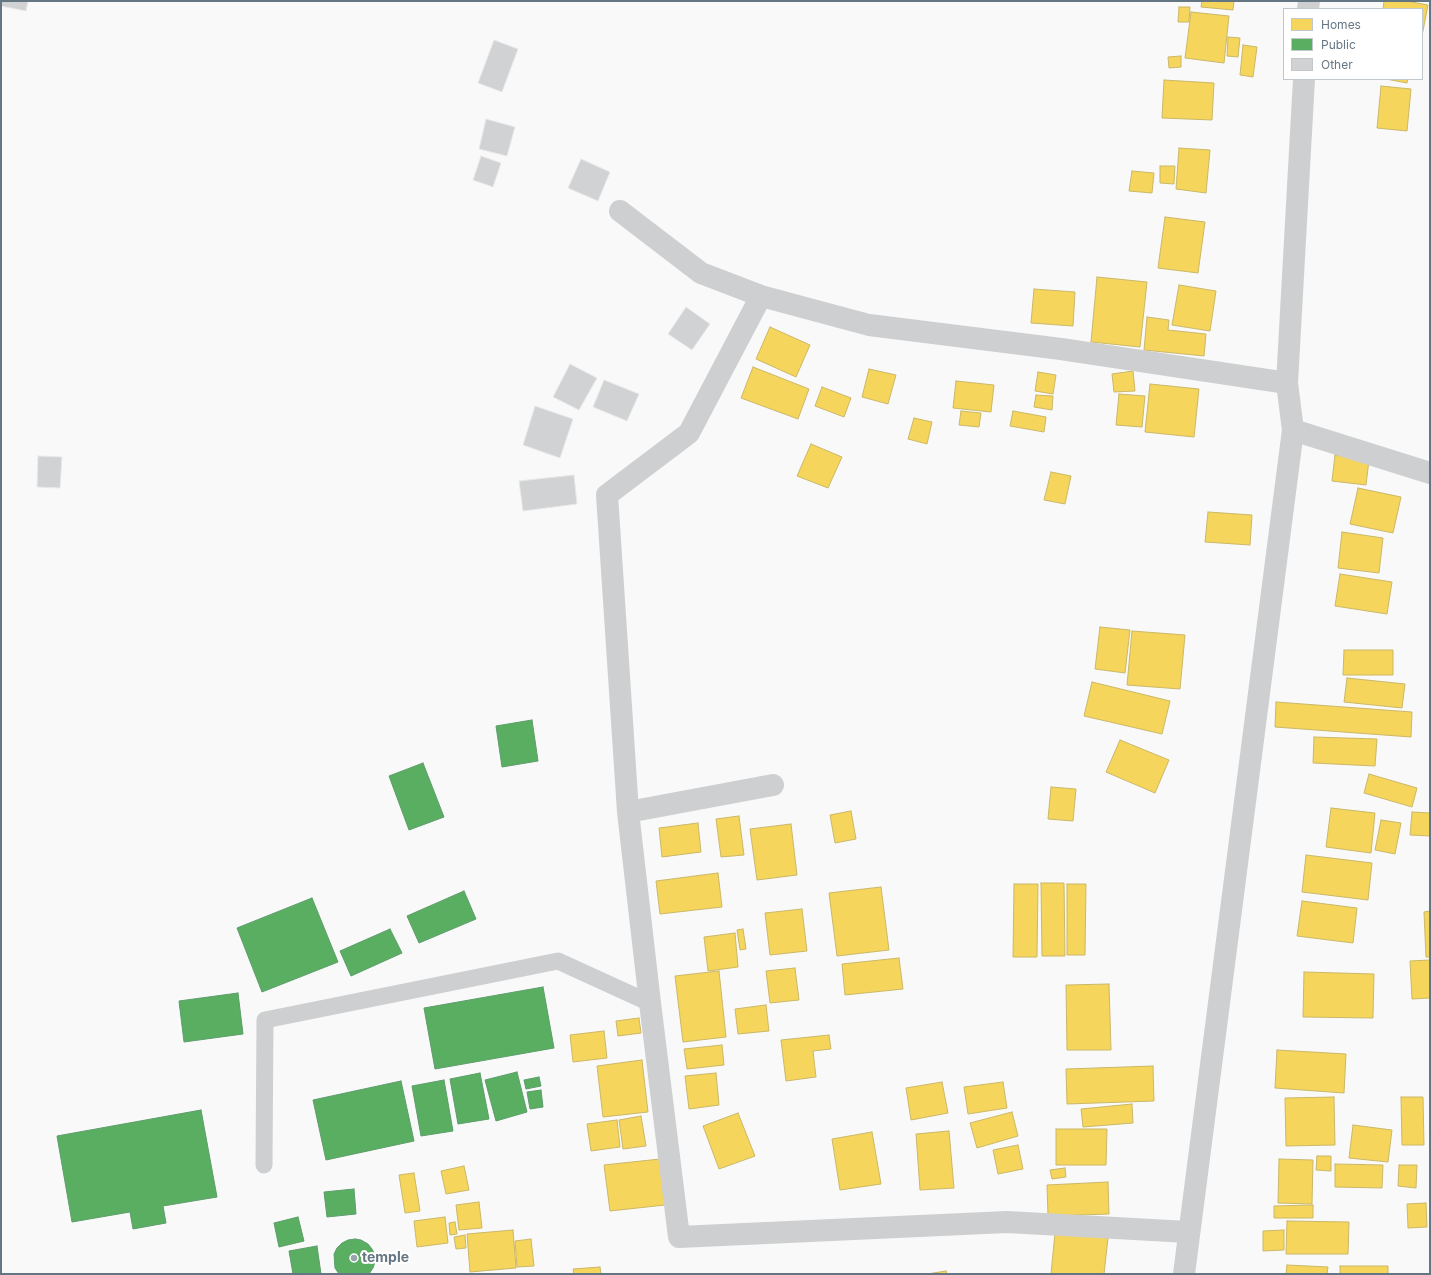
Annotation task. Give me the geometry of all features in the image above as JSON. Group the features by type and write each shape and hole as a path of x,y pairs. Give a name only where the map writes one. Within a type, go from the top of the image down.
{"street":[{"path":"1184,1274 1188,1232 1292,430 1287,383 1304,80"},
{"path":"620,211 701,273 761,296 870,325 1061,349 1287,383"},
{"path":"761,296 689,433 607,495 628,812 650,1003 680,1237 1007,1222 1188,1232"},
{"path":"1292,430 1430,474"},
{"path":"628,812 774,785"}],"lane":[{"path":"264,1165 265,1020 558,961 650,1003"}],"building: Homes":[{"path":"1202,1 1234,1 1233,10 1201,7"},
{"path":"1384,1 1406,1 1428,5 1423,31 1423,8 1383,8"},
{"path":"1179,7 1190,7 1189,22 1178,22"},
{"path":"1191,12 1229,16 1224,63 1185,58"},
{"path":"1228,37 1240,38 1238,57 1227,56"},
{"path":"1243,45 1257,47 1253,77 1240,75"},
{"path":"1181,56 1181,67 1169,68 1168,57"},
{"path":"1164,80 1214,83 1212,120 1162,118"},
{"path":"1391,80 1408,80 1407,83"},
{"path":"1381,86 1411,89 1407,131 1377,128"},
{"path":"1179,148 1210,150 1206,193 1176,189"},
{"path":"1160,166 1175,166 1174,184 1160,183"},
{"path":"1132,171 1154,173 1152,193 1129,191"},
{"path":"1165,217 1205,222 1198,273 1158,268"},
{"path":"1097,277 1147,282 1140,347 1091,342"},
{"path":"1179,285 1216,291 1210,331 1172,325"},
{"path":"1034,289 1075,292 1073,326 1031,323"},
{"path":"1147,317 1169,320 1168,330 1206,334 1204,356 1144,350"},
{"path":"770,327 810,345 796,377 756,359"},
{"path":"753,367 809,389 798,419 741,398"},
{"path":"869,369 896,375 888,404 862,397"},
{"path":"1133,371 1135,391 1114,392 1112,374"},
{"path":"1038,372 1056,375 1053,394 1035,391"},
{"path":"956,381 994,385 991,412 953,408"},
{"path":"1150,384 1199,389 1194,437 1145,432"},
{"path":"822,387 851,398 844,417 815,406"},
{"path":"1119,394 1145,396 1142,427 1116,425"},
{"path":"1036,395 1053,396 1052,410 1034,407"},
{"path":"961,411 981,413 979,427 959,425"},
{"path":"1013,411 1046,417 1044,432 1010,426"},
{"path":"914,418 932,422 927,444 908,439"},
{"path":"811,444 842,457 828,488 797,476"},
{"path":"1335,455 1369,460 1366,485 1332,481"},
{"path":"1051,472 1071,476 1065,504 1044,500"},
{"path":"1358,488 1401,497 1393,533 1350,524"},
{"path":"1208,512 1252,515 1250,545 1205,542"},
{"path":"1342,532 1383,538 1379,573 1338,568"},
{"path":"1340,574 1392,582 1387,614 1335,606"},
{"path":"1100,627 1130,630 1125,673 1095,669"},
{"path":"1132,631 1185,635 1180,689 1127,685"},
{"path":"1344,650 1393,650 1393,675 1343,675"},
{"path":"1347,678 1405,684 1402,708 1344,702"},
{"path":"1092,682 1170,701 1162,734 1084,716"},
{"path":"1276,702 1412,712 1411,737 1275,727"},
{"path":"1314,737 1377,739 1375,766 1313,763"},
{"path":"1120,740 1169,760 1155,793 1106,772"},
{"path":"1369,774 1417,788 1412,807 1364,793"},
{"path":"1051,787 1076,789 1073,821 1048,819"},
{"path":"1331,808 1375,813 1371,853 1326,847"},
{"path":"851,811 856,839 835,843 830,815"},
{"path":"1412,812 1430,813 1430,836 1410,835"},
{"path":"739,816 744,855 721,857 716,819"},
{"path":"1381,820 1401,823 1395,854 1375,850"},
{"path":"698,823 701,852 662,857 659,828"},
{"path":"791,824 797,875 757,880 750,829"},
{"path":"1306,855 1372,863 1368,900 1302,892"},
{"path":"718,873 722,907 660,914 656,881"},
{"path":"1041,883 1064,883 1065,956 1042,956"},
{"path":"1014,884 1038,884 1037,957 1013,957"},
{"path":"1067,884 1086,884 1085,955 1067,955"},
{"path":"881,887 889,950 837,956 829,893"},
{"path":"1302,901 1357,908 1353,943 1297,936"},
{"path":"802,909 807,951 770,955 765,913"},
{"path":"1430,911 1430,957 1426,957 1424,912"},
{"path":"743,929 746,949 740,950 737,930"},
{"path":"735,933 738,967 708,971 704,937"},
{"path":"899,958 903,989 845,995 842,964"},
{"path":"1430,960 1430,998 1412,999 1410,961"},
{"path":"795,968 799,1000 770,1003 766,971"},
{"path":"719,971 726,1037 683,1042 675,976"},
{"path":"1304,972 1374,974 1373,1018 1303,1017"},
{"path":"1109,984 1111,1050 1067,1050 1066,985"},
{"path":"766,1005 769,1031 738,1034 735,1009"},
{"path":"639,1018 641,1033 618,1036 616,1021"},
{"path":"604,1031 607,1058 573,1062 570,1035"},
{"path":"829,1035 831,1049 813,1051 816,1077 786,1081 781,1040"},
{"path":"722,1045 724,1065 687,1069 684,1049"},
{"path":"1277,1050 1346,1054 1344,1093 1275,1088"},
{"path":"642,1060 648,1112 603,1117 597,1066"},
{"path":"1153,1066 1154,1101 1067,1104 1066,1069"},
{"path":"716,1073 719,1105 689,1109 685,1076"},
{"path":"942,1082 948,1113 911,1120 906,1088"},
{"path":"1003,1082 1007,1108 968,1114 964,1087"},
{"path":"1334,1097 1335,1145 1286,1146 1285,1098"},
{"path":"1401,1097 1423,1097 1424,1145 1402,1145"},
{"path":"1132,1104 1133,1123 1083,1127 1081,1109"},
{"path":"1012,1112 1018,1136 977,1148 970,1123"},
{"path":"738,1113 755,1156 719,1169 703,1126"},
{"path":"641,1116 646,1146 623,1149 619,1120"},
{"path":"617,1120 620,1147 591,1151 587,1124"},
{"path":"1353,1125 1392,1130 1388,1162 1349,1158"},
{"path":"1056,1129 1107,1129 1106,1165 1056,1165"},
{"path":"949,1131 954,1188 920,1190 916,1134"},
{"path":"872,1132 881,1184 840,1190 832,1139"},
{"path":"1018,1145 1023,1169 998,1174 993,1150"},
{"path":"1317,1156 1331,1156 1331,1171 1316,1170"},
{"path":"660,1159 665,1205 610,1211 604,1165"},
{"path":"1279,1159 1313,1160 1312,1204 1278,1203"},
{"path":"1335,1164 1383,1165 1382,1188 1335,1187"},
{"path":"1399,1165 1417,1165 1416,1188 1398,1186"},
{"path":"464,1166 469,1190 446,1194 441,1171"},
{"path":"1065,1168 1066,1177 1052,1179 1050,1170"},
{"path":"414,1173 420,1211 405,1213 399,1175"},
{"path":"1108,1182 1109,1214 1048,1216 1047,1185"},
{"path":"479,1202 482,1228 459,1230 456,1205"},
{"path":"1426,1203 1427,1227 1408,1228 1407,1204"},
{"path":"1313,1205 1313,1218 1274,1218 1274,1206"},
{"path":"445,1217 448,1243 417,1247 414,1221"},
{"path":"1287,1221 1349,1222 1348,1254 1286,1254"},
{"path":"455,1222 457,1234 450,1235 449,1223"},
{"path":"513,1230 516,1268 470,1272 467,1234"},
{"path":"1284,1230 1284,1250 1263,1251 1263,1231"},
{"path":"1055,1233 1108,1238 1104,1274 1051,1274"},
{"path":"465,1235 466,1248 456,1249 454,1237"},
{"path":"531,1239 534,1266 517,1267 515,1241"},
{"path":"1287,1265 1328,1267 1327,1274 1286,1274"},
{"path":"1340,1266 1388,1266 1388,1274 1340,1274"},
{"path":"600,1267 601,1274 574,1274 573,1269"},
{"path":"946,1271 947,1274 927,1274"}],"building: Public":[{"path":"532,720 538,761 502,767 496,726"},
{"path":"423,763 444,817 409,830 389,776"},
{"path":"464,891 476,919 419,943 407,916"},
{"path":"312,898 338,962 262,992 237,928"},
{"path":"390,929 402,953 351,976 340,951"},
{"path":"543,987 554,1048 435,1069 424,1008"},
{"path":"238,993 243,1034 184,1042 179,1001"},
{"path":"517,1072 527,1112 496,1121 485,1080"},
{"path":"480,1073 489,1119 458,1124 450,1079"},
{"path":"539,1077 541,1086 526,1089 524,1080"},
{"path":"444,1080 453,1131 421,1136 412,1086"},
{"path":"401,1081 414,1141 326,1160 313,1100"},
{"path":"541,1090 543,1107 530,1109 527,1092"},
{"path":"201,1110 217,1197 163,1206 166,1223 133,1229 130,1212 72,1222 57,1136"},
{"path":"354,1189 356,1214 327,1217 324,1192"},
{"path":"298,1217 304,1241 279,1247 274,1223"},
{"name":"temple","path":"355,1239 361,1240 368,1244 372,1249 375,1255 373,1268 369,1274 339,1274 335,1268 334,1254 342,1243"},
{"path":"317,1246 321,1274 293,1274 289,1251"}],"building: Other":[{"path":"1,1 28,1 26,11 1,6"},
{"path":"494,40 518,49 502,92 478,83"},
{"path":"486,119 515,127 507,156 479,149"},
{"path":"481,156 501,163 493,187 473,180"},
{"path":"581,159 610,172 598,201 568,188"},
{"path":"686,307 710,324 692,350 668,334"},
{"path":"570,364 597,378 579,410 553,397"},
{"path":"604,380 639,394 627,421 593,407"},
{"path":"535,406 573,419 560,458 523,445"},
{"path":"38,456 62,457 60,488 37,487"},
{"path":"574,475 577,504 523,511 519,481"}],"place":[{"name":"temple","path":"354,1258"}]}
